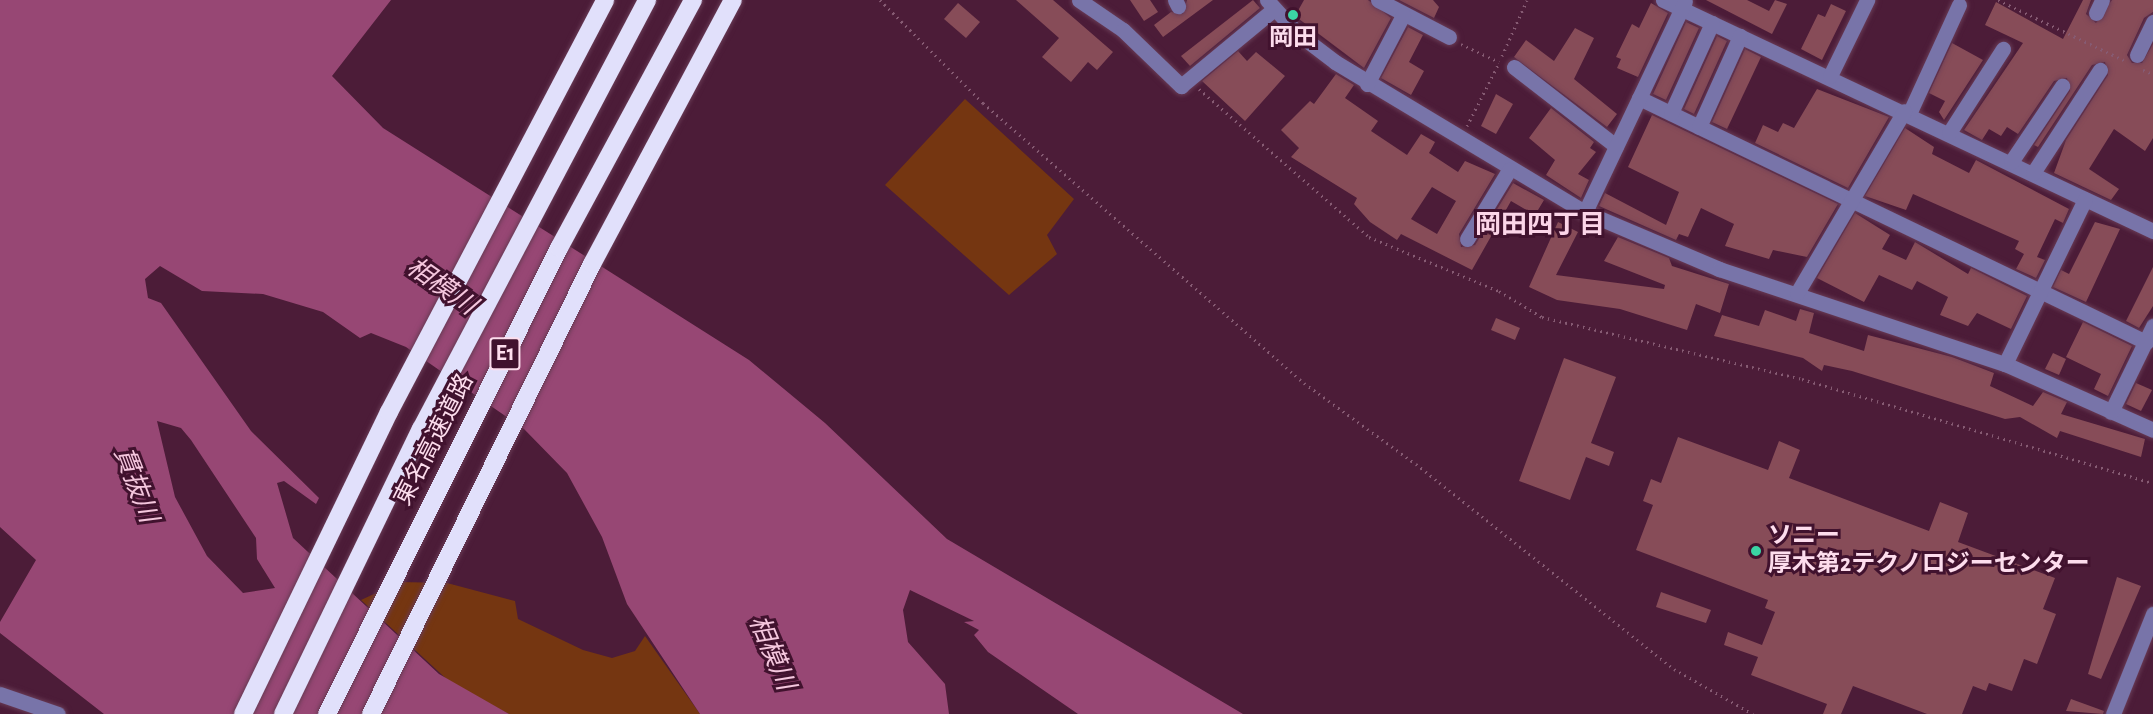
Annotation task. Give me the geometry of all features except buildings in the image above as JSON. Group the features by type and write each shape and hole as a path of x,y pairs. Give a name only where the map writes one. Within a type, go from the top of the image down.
{"highway":[{"path":"243,714 389,412 605,0"},
{"name":"東名高速道路","path":"283,714 421,429 647,0"},
{"name":"東名高速道路","path":"327,714 559,248 693,0"},
{"path":"371,714 582,285 733,0"}],"street":[{"path":"1079,0 1123,30 1181,86 1193,79 1269,2 1297,33 1367,84 1509,170 1585,212 1719,268 2005,364 2153,430"},
{"path":"1378,0 1449,37"},
{"path":"1664,0 1684,4 1712,23 1907,112 2153,231"},
{"path":"1830,76 1867,0"},
{"path":"1585,212 1684,4"},
{"path":"1367,84 1403,15"},
{"path":"1797,293 1853,197 1907,112 1960,15"},
{"path":"2137,55 2153,22"},
{"path":"1671,113 1712,23"},
{"path":"1699,127 1740,36"},
{"path":"1949,133 2003,49"},
{"path":"1506,64 1616,147"},
{"path":"2033,173 2100,70"},
{"path":"2011,162 2056,82 2081,99"},
{"path":"1639,98 1853,197 2039,292 2146,342"},
{"path":"1467,239 1509,170"},
{"path":"2005,364 2085,199"},
{"path":"2111,412 2153,326"},
{"path":"2113,714 2147,645 2153,614"},
{"path":"0,694 58,714"}],"path":[{"path":"880,0 983,103 1304,383 1416,464 1674,669 1753,714"},
{"path":"1460,140 1506,64 1527,0"},
{"path":"1998,0 2153,74"},
{"path":"1449,37 1506,64"},
{"path":"1193,79 1374,241 1499,291 1542,317 1802,379 2153,483"}],"shaded area":[{"path":"965,99 1074,199 1047,235 1057,254 1009,295 885,185"},
{"path":"400,582 447,583 515,601 518,619 583,650 612,658 635,651 645,636 700,714 509,714 453,685 361,600"}],"water":[{"path":"0,0 391,0 332,76 383,128 749,360 825,423 947,539 1243,714 1078,714 988,652 974,635 979,630 964,622 974,621 910,590 903,610 908,642 945,684 949,714 700,714 627,604 602,537 567,473 524,429 406,347 371,333 360,338 323,312 263,294 202,291 160,266 145,279 148,298 161,303 251,431 319,498 316,504 284,481 277,483 293,538 439,674 509,714 104,714 0,633 0,622 36,560 0,527","holes":["157,421 181,428 256,538 257,559 275,588 243,593 207,556 175,497"]}],"place":[{"name":"岡田","path":"1293,15"},
{"name":"ソニー 厚木第2テクノロジーセンター","path":"1756,551"}],"district":[{"name":"岡田四丁目","path":"1540,226"}],"water label":[{"name":"相模川","path":"441,287"},
{"name":"貫抜川","path":"135,485"},
{"name":"相模川","path":"771,653"}]}
